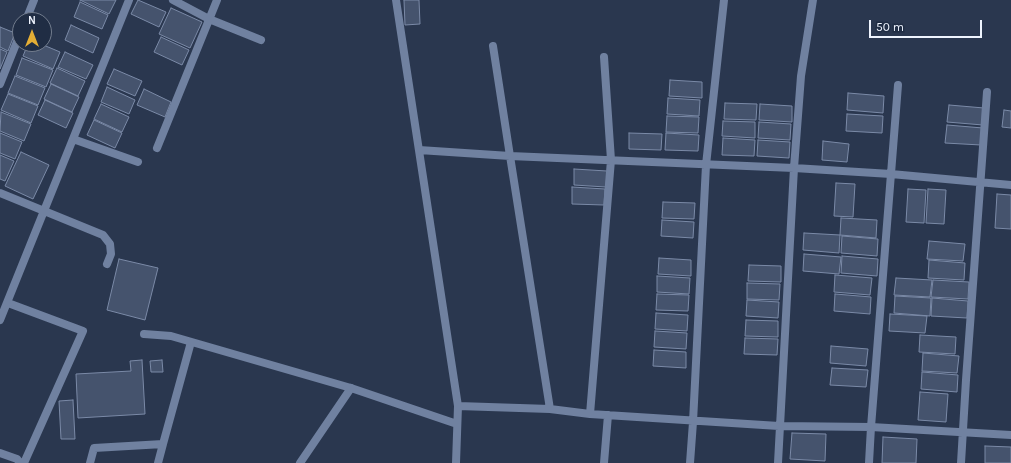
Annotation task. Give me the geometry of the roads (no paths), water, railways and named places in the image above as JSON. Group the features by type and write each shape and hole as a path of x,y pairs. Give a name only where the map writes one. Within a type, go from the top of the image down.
{"street":[{"path":"29,12 34,0"},
{"path":"0,320 130,0"},
{"path":"173,0 209,19 261,40"},
{"path":"156,148 217,0"},
{"path":"396,0 458,406 456,463"},
{"path":"690,463 706,165 724,0"},
{"path":"778,463 794,168 801,76 813,0"},
{"path":"493,46 550,409"},
{"path":"0,84 13,52"},
{"path":"590,414 611,160 604,57"},
{"path":"869,463 898,85"},
{"path":"961,463 987,92"},
{"path":"73,139 138,162"},
{"path":"419,150 510,156 794,168 891,174 1011,185"},
{"path":"0,193 103,235 110,244 111,254 107,264"},
{"path":"8,303 84,331 24,463"},
{"path":"144,334 171,336 351,388 457,424"},
{"path":"158,463 190,342"},
{"path":"300,463 351,388"},
{"path":"458,406 550,409 608,416 684,420 693,422 779,426 871,427 1011,435"},
{"path":"604,463 608,416"},
{"path":"90,463 94,448 163,444"},
{"path":"0,453 17,459 20,463"}]}
